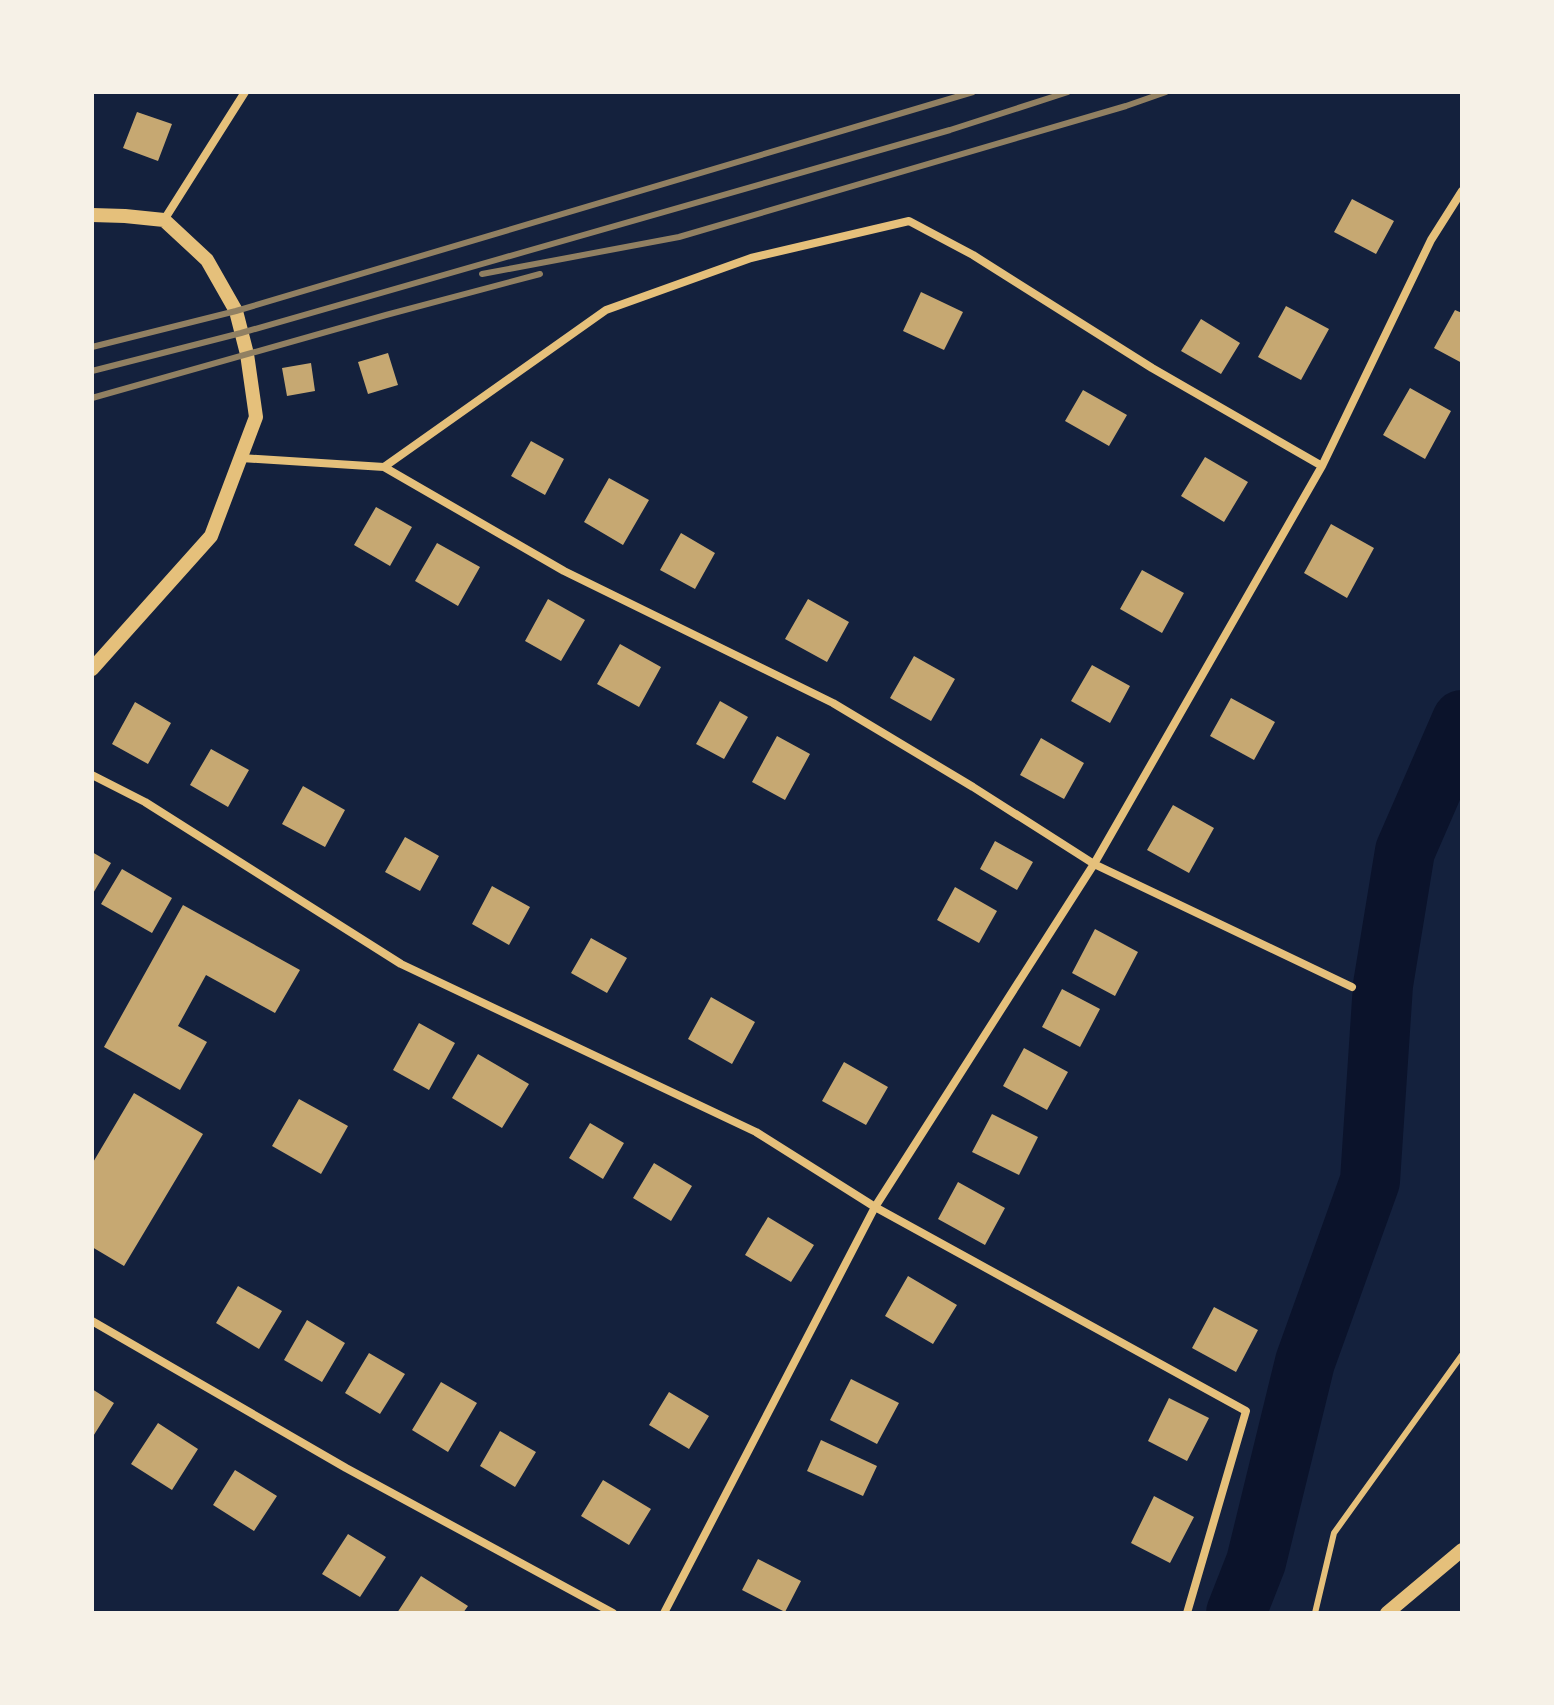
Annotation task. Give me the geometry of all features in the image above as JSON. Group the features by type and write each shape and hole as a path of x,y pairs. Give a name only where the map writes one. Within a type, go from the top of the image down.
{"street":[{"path":"164,220 245,92"},
{"path":"664,1613 875,1207 1094,864 1322,466 1431,240 1462,191"},
{"path":"92,215 164,220 207,260 236,311 247,354 256,417 211,536 92,669"},
{"path":"384,467 606,310 751,258 909,221 973,255 1152,368 1322,466"},
{"path":"240,458 384,467 564,571 833,703 1094,864 1352,987"},
{"path":"92,775 145,802 401,964 756,1132 875,1207 1246,1411 1187,1613"},
{"path":"92,1321 346,1468 613,1613"},
{"path":"1387,1613 1462,1550"}],"lane":[{"path":"1315,1613 1334,1533 1462,1355"}],"building":[{"path":"137,112 172,124 158,161 123,148"},
{"path":"1352,199 1394,221 1376,254 1334,232"},
{"path":"921,292 963,312 944,350 903,331"},
{"path":"1286,306 1329,329 1301,380 1258,357"},
{"path":"1455,310 1462,313 1462,363 1434,348"},
{"path":"1201,319 1240,343 1221,374 1181,351"},
{"path":"388,353 398,385 368,394 358,362"},
{"path":"311,363 315,391 287,396 282,368"},
{"path":"1410,388 1451,411 1425,459 1383,435"},
{"path":"1083,390 1127,415 1109,446 1065,421"},
{"path":"531,441 564,459 545,495 511,476"},
{"path":"1205,457 1248,482 1224,522 1181,496"},
{"path":"609,478 649,500 623,545 584,522"},
{"path":"376,507 412,527 390,566 354,545"},
{"path":"1331,524 1374,548 1347,598 1304,573"},
{"path":"681,533 715,553 695,589 660,570"},
{"path":"437,543 480,567 458,606 415,581"},
{"path":"1142,570 1184,593 1162,633 1120,609"},
{"path":"548,599 585,620 561,661 525,641"},
{"path":"808,599 849,622 827,662 785,639"},
{"path":"620,644 661,667 639,707 597,684"},
{"path":"914,656 955,679 931,721 890,698"},
{"path":"1092,665 1130,686 1110,723 1071,701"},
{"path":"1231,698 1275,722 1254,760 1210,736"},
{"path":"720,701 748,717 724,759 696,744"},
{"path":"135,702 171,723 148,764 112,744"},
{"path":"777,736 810,754 785,800 752,782"},
{"path":"1041,738 1084,763 1064,799 1020,775"},
{"path":"211,749 249,770 228,807 190,785"},
{"path":"303,786 345,810 325,847 282,824"},
{"path":"1173,805 1214,828 1189,873 1147,850"},
{"path":"405,837 439,856 420,891 385,872"},
{"path":"995,841 1033,862 1017,890 980,869"},
{"path":"92,852 111,863 92,895"},
{"path":"122,869 172,898 152,933 101,904"},
{"path":"492,886 530,907 509,945 472,924"},
{"path":"955,887 997,911 979,943 937,920"},
{"path":"183,905 300,970 275,1013 206,975 178,1026 207,1042 180,1090 104,1047"},
{"path":"1095,929 1138,952 1115,996 1072,973"},
{"path":"591,938 627,958 607,993 571,973"},
{"path":"1062,989 1100,1009 1080,1047 1042,1027"},
{"path":"711,997 755,1022 732,1064 688,1039"},
{"path":"419,1023 455,1043 429,1090 393,1070"},
{"path":"1024,1048 1068,1072 1047,1110 1003,1086"},
{"path":"478,1054 529,1084 502,1128 452,1098"},
{"path":"844,1062 888,1087 866,1125 822,1101"},
{"path":"134,1093 203,1134 124,1266 92,1247 92,1164"},
{"path":"299,1099 348,1126 321,1174 272,1146"},
{"path":"992,1114 1038,1137 1019,1175 972,1152"},
{"path":"590,1123 624,1143 603,1179 569,1158"},
{"path":"654,1163 692,1186 671,1221 633,1198"},
{"path":"958,1182 1005,1208 985,1245 938,1219"},
{"path":"768,1217 814,1245 791,1282 745,1255"},
{"path":"908,1276 957,1305 933,1344 885,1316"},
{"path":"238,1286 282,1311 259,1349 216,1323"},
{"path":"1214,1307 1258,1330 1236,1372 1192,1348"},
{"path":"307,1320 345,1343 322,1382 284,1360"},
{"path":"369,1353 405,1374 380,1414 345,1393"},
{"path":"851,1379 899,1403 877,1444 830,1420"},
{"path":"441,1382 477,1403 448,1452 412,1430"},
{"path":"92,1389 114,1403 92,1438"},
{"path":"669,1392 709,1416 689,1449 649,1425"},
{"path":"1169,1398 1209,1418 1187,1461 1148,1441"},
{"path":"158,1423 198,1449 172,1490 131,1464"},
{"path":"500,1431 536,1452 515,1487 480,1466"},
{"path":"821,1440 877,1466 863,1496 807,1471"},
{"path":"235,1470 277,1496 254,1531 213,1505"},
{"path":"603,1480 651,1509 629,1545 581,1516"},
{"path":"1154,1496 1194,1517 1170,1563 1131,1543"},
{"path":"348,1534 386,1557 360,1597 322,1574"},
{"path":"758,1559 801,1581 785,1612 742,1590"},
{"path":"421,1576 468,1606 463,1613 397,1613"}],"waterway":[{"path":"1236,1613 1256,1562 1305,1362 1370,1181 1383,985 1405,851 1462,720"}],"railway":[{"path":"92,347 236,311 973,92"},
{"path":"92,371 241,333 950,130 1068,92"},
{"path":"482,274 679,237 1166,92"},
{"path":"92,398 540,274"}]}
